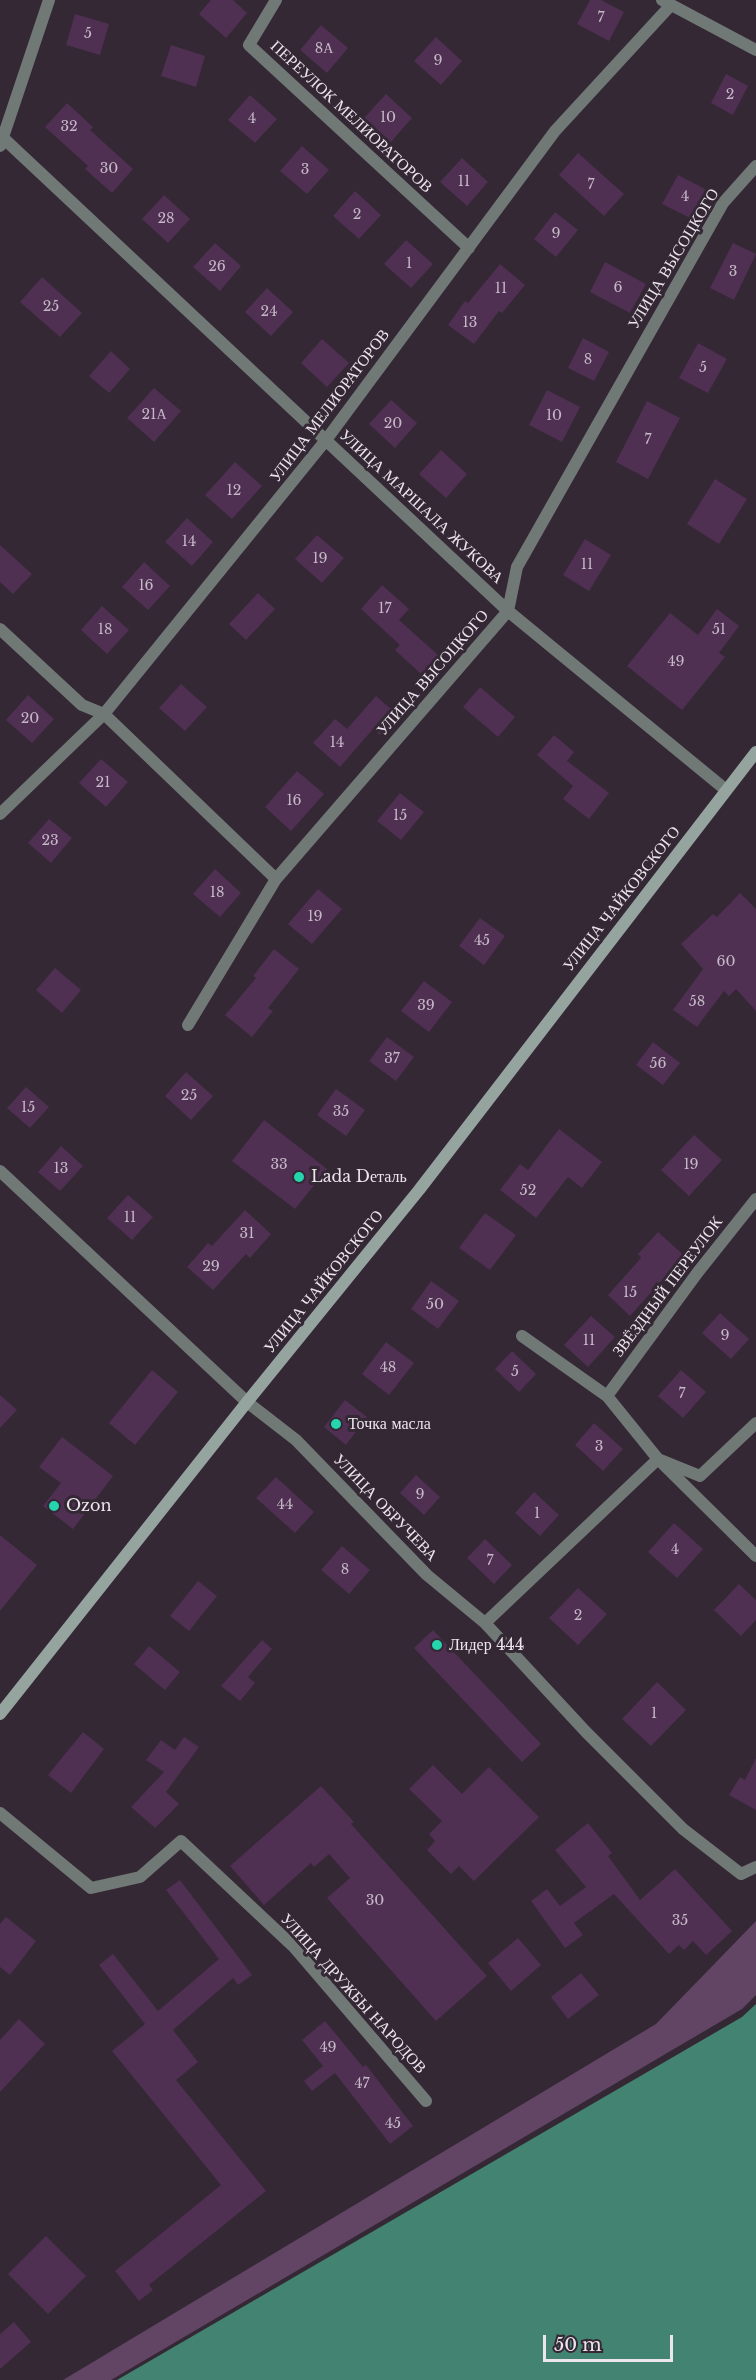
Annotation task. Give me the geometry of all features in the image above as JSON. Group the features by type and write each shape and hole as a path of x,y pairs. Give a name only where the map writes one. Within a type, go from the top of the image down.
{"main road":[{"name":"УЛИЦА ЧАЙКОВСКОГО","path":"0,1714 419,1190 726,790 754,758"}],"street":[{"path":"1,139 49,0"},
{"name":"ПЕРЕУЛОК МЕЛИОРАТОРОВ","path":"276,0 249,45 469,248"},
{"path":"667,2 756,50"},
{"name":"УЛИЦА МЕЛИОРАТОРОВ","path":"0,814 104,714 326,441 555,131 667,2"},
{"name":"УЛИЦА МАРШАЛА ЖУКОВА","path":"1,139 508,611 726,790"},
{"name":"УЛИЦА ВЫСОЦКОГО","path":"188,1025 276,879 508,611 517,567 723,203 756,166"},
{"path":"0,629 82,705 104,714 276,879"},
{"name":"УЛИЦА ОБРУЧЕВА","path":"0,1171 248,1402 296,1440 427,1575 485,1623 586,1732 684,1829 741,1874 756,1867"},
{"name":"ЗВЁЗДНЫЙ ПЕРЕУЛОК","path":"607,1396 698,1272 756,1199"},
{"path":"522,1336 607,1396 658,1459 756,1556"},
{"path":"658,1459 700,1476 756,1423"},
{"path":"485,1623 658,1459"},
{"name":"УЛИЦА ДРУЖБЫ НАРОДОВ","path":"0,1813 91,1888 140,1876 181,1841 294,1947 426,2101"}],"shaded area":[{"path":"756,1921 756,1995 742,2009 111,2380 63,2380 656,2024"},
{"path":"756,2004 756,2380 117,2380 742,2017"}],"building":[{"path":"211,0 233,0 247,13 226,38 199,14"},
{"path":"590,0 601,0 624,12 609,41 577,24"},
{"path":"75,14 109,24 100,55 66,45"},
{"path":"321,25 348,48 327,73 300,50"},
{"path":"436,37 462,61 441,85 414,61"},
{"path":"171,45 205,56 196,87 161,76"},
{"path":"726,74 748,86 733,115 711,103"},
{"path":"386,94 412,118 391,142 364,118"},
{"path":"250,95 277,119 255,143 228,120"},
{"path":"67,103 93,127 90,130 133,169 112,193 85,169 88,166 45,127"},
{"path":"302,146 329,170 307,194 280,171"},
{"path":"578,153 624,194 604,216 559,175"},
{"path":"462,158 488,182 467,206 440,182"},
{"path":"678,175 707,190 692,219 662,204"},
{"path":"355,191 381,215 359,239 333,216"},
{"path":"164,195 190,219 168,243 142,219"},
{"path":"555,212 578,230 556,257 534,239"},
{"path":"406,240 433,264 411,288 384,264"},
{"path":"215,243 241,266 220,291 193,267"},
{"path":"733,243 756,254 734,300 710,288"},
{"path":"605,262 646,284 630,313 590,292"},
{"path":"500,264 525,285 502,313 499,311 474,344 448,325 465,301 468,303"},
{"path":"42,277 82,313 60,337 20,302"},
{"path":"267,288 293,312 271,336 245,312"},
{"path":"583,338 609,352 594,381 568,368"},
{"path":"322,339 349,363 327,387 301,363"},
{"path":"698,343 727,359 708,393 679,378"},
{"path":"111,351 130,369 109,393 89,376"},
{"path":"154,388 181,411 154,442 127,418"},
{"path":"547,390 580,407 562,442 529,425"},
{"path":"391,400 417,423 395,448 369,424"},
{"path":"647,401 680,418 648,479 616,462"},
{"path":"441,450 467,474 446,498 419,474"},
{"path":"235,462 262,486 232,519 205,495"},
{"path":"715,479 747,499 719,544 687,524"},
{"path":"187,518 213,542 192,566 165,542"},
{"path":"317,535 344,558 322,583 295,559"},
{"path":"585,539 611,555 589,591 563,575"},
{"path":"0,545 32,574 13,594 0,582"},
{"path":"144,562 170,586 148,610 122,587"},
{"path":"382,585 409,609 399,620 438,655 421,674 395,650 400,645 361,609"},
{"path":"258,593 275,609 246,640 229,624"},
{"path":"102,606 129,630 107,654 81,630"},
{"path":"717,609 739,626 719,653 725,657 682,710 627,666 670,613 698,635"},
{"path":"181,684 207,707 185,731 159,708"},
{"path":"480,687 515,717 498,737 463,707"},
{"path":"28,695 54,719 32,743 6,720"},
{"path":"376,696 398,715 380,735 373,729 340,767 313,743 335,719 347,729"},
{"path":"554,735 574,752 567,761 609,793 589,819 563,799 573,786 537,755"},
{"path":"101,759 128,782 106,807 79,783"},
{"path":"297,771 324,794 291,831 265,807"},
{"path":"400,793 424,812 401,840 377,821"},
{"path":"49,819 72,838 51,863 28,843"},
{"path":"215,869 241,893 220,917 193,894"},
{"path":"318,889 342,909 312,944 288,924"},
{"path":"740,893 756,909 756,1011 736,989 729,996 724,991 697,1027 673,1010 703,969 681,944 713,914 717,917"},
{"path":"480,918 505,936 484,965 459,946"},
{"path":"274,949 299,969 268,1008 273,1011 252,1037 225,1015 256,978 253,976"},
{"path":"55,968 81,990 62,1013 36,990"},
{"path":"424,981 452,1002 429,1032 401,1011"},
{"path":"387,1037 414,1057 396,1081 369,1061"},
{"path":"653,1042 680,1063 663,1085 636,1065"},
{"path":"186,1072 213,1096 191,1120 165,1096"},
{"path":"26,1087 49,1107 30,1128 7,1108"},
{"path":"336,1089 365,1110 346,1136 317,1115"},
{"path":"264,1120 327,1169 295,1209 232,1161"},
{"path":"559,1129 602,1162 582,1188 568,1177 536,1218 500,1190 520,1164 528,1170"},
{"path":"694,1135 722,1160 689,1196 661,1170"},
{"path":"61,1146 83,1166 60,1191 38,1172"},
{"path":"128,1195 153,1217 132,1240 107,1218"},
{"path":"245,1210 271,1234 250,1258 246,1254 213,1290 187,1267 208,1243 212,1246"},
{"path":"485,1213 516,1235 490,1270 459,1248"},
{"path":"658,1232 688,1259 668,1281 664,1278 630,1316 608,1295 641,1258 638,1254"},
{"path":"431,1281 459,1301 438,1329 411,1309"},
{"path":"720,1313 749,1339 731,1359 702,1333"},
{"path":"591,1316 615,1337 588,1367 564,1345"},
{"path":"386,1342 414,1363 389,1395 362,1374"},
{"path":"512,1351 536,1374 519,1392 495,1369"},
{"path":"152,1370 178,1392 135,1445 109,1423"},
{"path":"681,1370 706,1392 683,1418 658,1396"},
{"path":"0,1395 17,1410 0,1428"},
{"path":"345,1400 367,1417 346,1445 324,1427"},
{"path":"594,1423 623,1449 603,1471 575,1445"},
{"path":"62,1437 113,1476 73,1529 43,1506 61,1483 39,1467"},
{"path":"416,1475 440,1497 424,1515 400,1493"},
{"path":"276,1477 314,1512 295,1533 256,1498"},
{"path":"534,1492 559,1515 540,1536 515,1513"},
{"path":"674,1523 703,1549 677,1578 648,1552"},
{"path":"0,1535 37,1565 0,1611"},
{"path":"485,1539 512,1565 494,1584 467,1558"},
{"path":"342,1546 370,1570 349,1594 321,1570"},
{"path":"198,1581 217,1596 189,1631 170,1616"},
{"path":"739,1584 756,1600 756,1620 741,1636 714,1610"},
{"path":"578,1588 607,1614 578,1645 549,1618"},
{"path":"433,1630 541,1744 522,1762 414,1648"},
{"path":"262,1640 272,1649 248,1677 255,1683 240,1701 221,1686"},
{"path":"149,1646 180,1672 165,1690 134,1664"},
{"path":"657,1682 686,1710 651,1746 622,1719"},
{"path":"83,1732 104,1749 71,1793 48,1775"},
{"path":"184,1737 199,1747 166,1792 179,1804 155,1828 131,1807 164,1772 146,1760 161,1740 175,1750"},
{"path":"756,1758 756,1810 729,1795 740,1777 745,1780"},
{"path":"433,1765 462,1794 489,1767 539,1817 474,1881 459,1866 451,1874 427,1850 435,1841 429,1834 442,1821 409,1789"},
{"path":"321,1786 354,1822 351,1824 487,1976 436,2021 327,1898 350,1878 329,1854 314,1867 311,1863 264,1905 230,1866"},
{"path":"588,1823 612,1853 608,1856 640,1900 675,1869 732,1931 706,1955 693,1941 684,1950 679,1945 669,1954 614,1894 574,1923 583,1935 565,1948 531,1901 547,1889 560,1906 586,1887 555,1850"},
{"path":"180,1880 252,1975 238,1985 233,1978 173,2030 198,2062 176,2080 266,2191 149,2285 153,2290 139,2301 115,2271 221,2185 112,2051 145,2024 99,1965 113,1954 158,2011 219,1959 166,1890"},
{"path":"6,1917 36,1941 10,1975 0,1967 0,1924"},
{"path":"518,1938 541,1965 511,1991 488,1963"},
{"path":"581,1973 599,1995 568,2019 551,1997"},
{"path":"19,2019 45,2044 0,2092 0,2040"},
{"path":"325,2021 363,2067 366,2065 413,2126 390,2144 335,2073 312,2091 304,2081 323,2066 302,2040"},
{"path":"46,2236 86,2276 48,2314 8,2274"},
{"path":"14,2322 31,2342 0,2369 0,2334"}],"place":[{"name":"Lada Dеталь","path":"299,1177"},
{"name":"Точка масла","path":"336,1424"},
{"name":"Ozon","path":"54,1506"},
{"name":"Лидер 444","path":"437,1645"}]}
